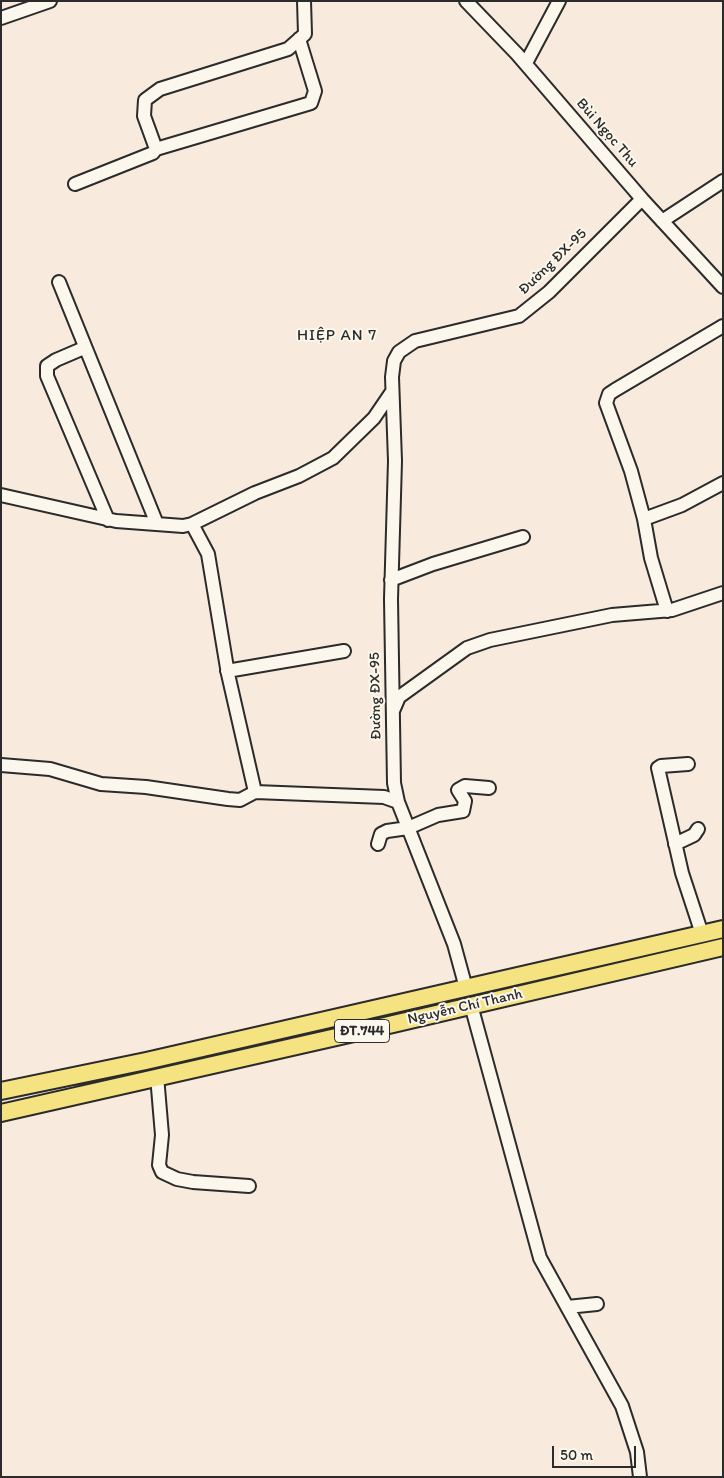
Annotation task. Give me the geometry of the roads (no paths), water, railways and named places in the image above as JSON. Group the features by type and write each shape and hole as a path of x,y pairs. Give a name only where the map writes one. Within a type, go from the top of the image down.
{"main road":[{"name":"Nguyễn Chí Thanh","path":"1,1091 723,929"},
{"path":"702,934 715,949"},
{"name":"Nguyễn Chí Thanh","path":"1,1112 715,949"},
{"path":"466,988 471,1006"}],"street":[{"path":"1,18 50,1"},
{"path":"156,149 144,116 145,100 160,89 288,49 306,34 304,1"},
{"name":"Bùi Ngọc Thu","path":"466,1 526,63 642,199 723,287"},
{"path":"526,63 559,1"},
{"path":"75,184 138,160 153,153 156,149 311,103 315,91 299,39"},
{"path":"662,221 723,181"},
{"name":"Đường ĐX-95","path":"466,988 454,944 398,802 394,783 391,580 395,461 392,390 394,361 399,352 415,341 518,316 549,292 642,199"},
{"path":"59,282 84,348 157,524"},
{"path":"667,611 651,558 644,519 631,471 606,403 609,394 723,326"},
{"path":"84,348 47,366 47,376 108,520"},
{"name":"Đường ĐX-95","path":"1,496 108,520 183,526 192,524 255,493 299,476 333,458 374,418 392,390"},
{"path":"644,519 682,505 723,483"},
{"path":"192,524 208,554 227,671 254,792"},
{"path":"391,580 433,564 523,537"},
{"path":"393,711 399,697 467,648 490,640 612,615 667,611 723,593"},
{"path":"227,671 344,651"},
{"path":"688,764 661,766 658,768 675,844 702,934"},
{"path":"1,765 50,769 101,784 146,787 228,799 240,800 254,792 384,797 398,802"},
{"path":"378,844 381,834 408,828 438,815 463,811 465,801 458,790 465,786 489,788"},
{"path":"675,844 694,835 698,829"},
{"path":"471,1006 540,1258 622,1406 637,1452 640,1477"},
{"path":"157,1076 162,1135 159,1165 162,1172 178,1179 194,1182 249,1186"},
{"path":"567,1306 597,1304"}],"district":[{"name":"HIỆP AN 7","path":"337,336"}]}
